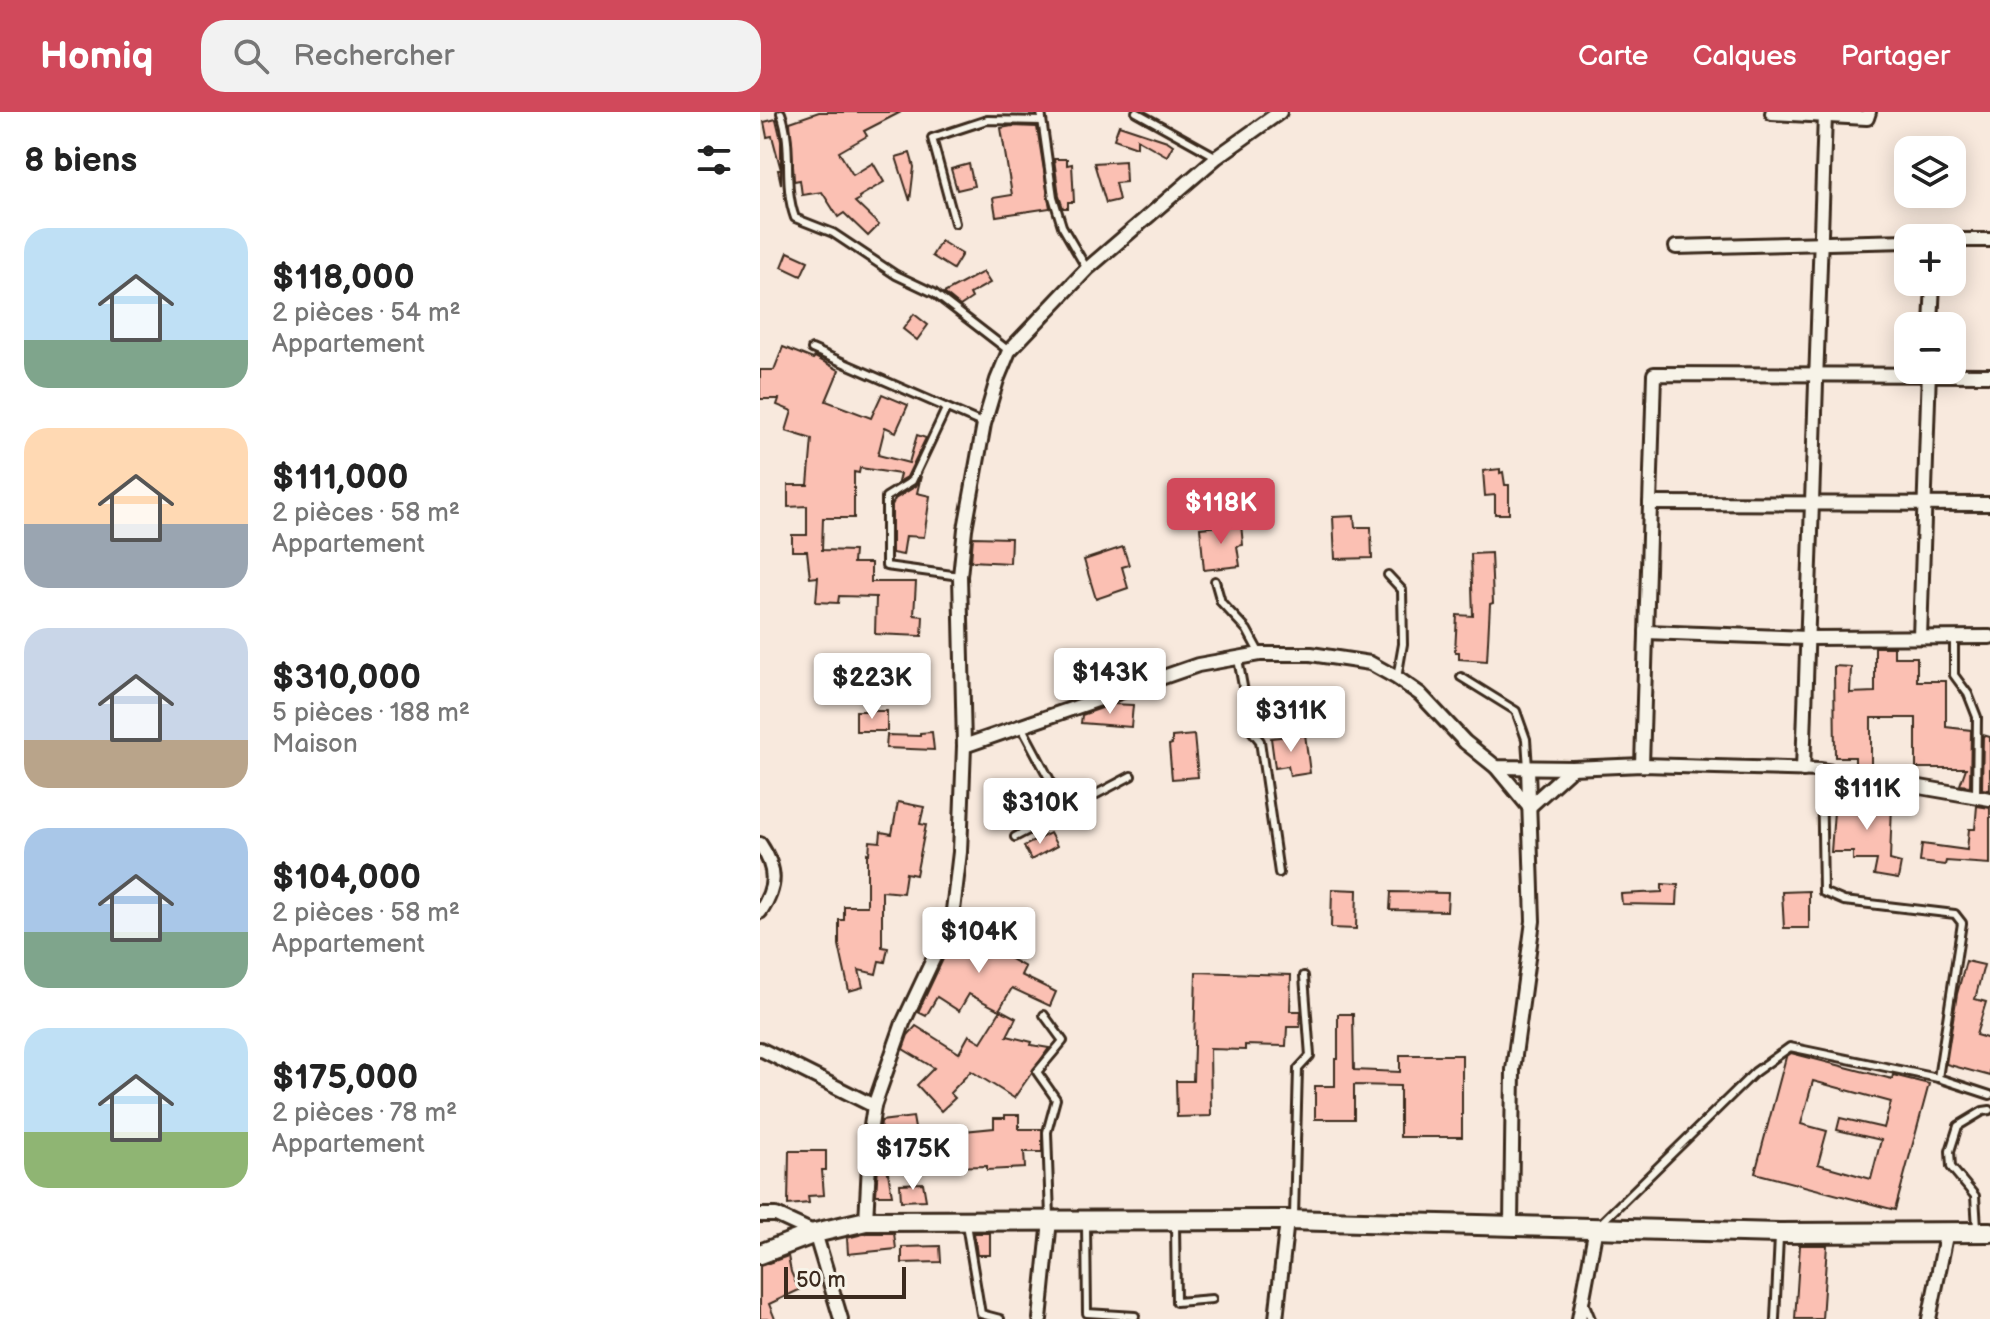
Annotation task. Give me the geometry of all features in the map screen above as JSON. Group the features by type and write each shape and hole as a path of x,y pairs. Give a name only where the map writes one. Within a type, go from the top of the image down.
{"main road":[{"path":"760,1254 815,1233 866,1221 1291,1220 1779,1233 1984,1231"}],"street":[{"path":"866,1221 874,1106 903,1023 952,919 960,852 964,746 960,576 984,424 997,380 1009,351 1087,269 1217,157 1280,112"},
{"path":"1772,113 1867,118 1869,112"},
{"path":"1803,770 1825,115"},
{"path":"1966,240 1990,240"},
{"path":"1676,247 1894,241"},
{"path":"1642,765 1654,374 1894,373"},
{"path":"1966,374 1990,375"},
{"path":"1920,637 1929,384"},
{"path":"1650,503 1990,504"},
{"path":"1646,632 1807,638 1990,637"},
{"path":"964,746 1198,665 1260,654 1311,654 1370,663 1420,694 1465,742 1496,767 1529,807"},
{"path":"1496,767 1642,765 1821,770 1990,799"},
{"path":"1511,1224 1513,1070 1533,921 1528,768"},
{"path":"1529,807 1572,768"},
{"path":"760,844 774,878 771,896 760,912"},
{"path":"760,1049 874,1106"},
{"path":"760,1215 776,1215 815,1233 841,1319"},
{"path":"1040,1319 1050,1220"},
{"path":"1276,1319 1291,1220"},
{"path":"1579,1319 1596,1227"},
{"path":"1929,1319 1947,1231"}],"lane":[{"path":"1041,112 1053,197 1062,226 1087,269"},
{"path":"1136,112 1217,157"},
{"path":"781,113 788,133 788,199 795,218 833,233 896,275 934,293 1009,351"},
{"path":"955,223 932,138 987,120 1042,121"},
{"path":"812,349 984,424"},
{"path":"946,409 912,481 886,497 886,566 960,576"},
{"path":"1388,575 1402,590 1403,644 1397,678"},
{"path":"1215,581 1221,602 1247,630 1260,654"},
{"path":"1954,637 1954,675 1968,694 1977,717 1976,797"},
{"path":"1237,658 1251,730 1260,741 1279,873"},
{"path":"1461,677 1516,711 1526,739 1528,768"},
{"path":"1021,726 1066,810"},
{"path":"1821,770 1823,892 1844,901 1955,914 1962,923 1938,1078"},
{"path":"1015,837 1131,776"},
{"path":"1291,1220 1298,1069 1310,1056 1304,976"},
{"path":"1044,1015 1063,1041 1037,1072 1056,1099 1047,1132 1050,1220"},
{"path":"1596,1227 1755,1072 1790,1047 1938,1078 1990,1095"},
{"path":"1984,1231 1975,1196 1951,1167 1950,1151 1958,1126 1990,1110"},
{"path":"1086,1220 1087,1313 1135,1316"},
{"path":"1175,1220 1176,1302 1212,1299"},
{"path":"966,1221 981,1314 1000,1319"},
{"path":"1775,1319 1779,1233"},
{"path":"1583,1298 1591,1319"}],"building":[{"path":"819,112 901,112 864,131 867,136 839,152 853,175 873,163 884,182 855,202 879,225 868,236 844,213 838,217 822,192 802,195 800,180 794,181 790,122"},
{"path":"776,119 781,140 781,170 772,136 767,137 764,122"},
{"path":"1119,125 1173,145 1167,156 1137,139 1137,147 1114,139"},
{"path":"1037,127 1050,208 996,216 993,198 1012,195 1001,128"},
{"path":"910,153 914,167 910,201 896,157"},
{"path":"1054,159 1067,159 1067,165 1072,164 1074,202 1068,202 1068,208 1063,208 1059,196"},
{"path":"1125,161 1126,182 1115,183 1119,200 1106,203 1094,163"},
{"path":"969,164 974,186 957,190 951,169"},
{"path":"941,241 962,254 953,269 932,256"},
{"path":"788,252 808,261 801,276 782,267"},
{"path":"983,272 990,283 970,294 972,298 960,306 944,293"},
{"path":"914,314 928,325 917,340 903,329"},
{"path":"783,347 813,359 815,357 839,370 826,401 871,418 882,394 908,405 896,432 885,427 878,455 909,463 917,435 926,438 907,477 898,482 900,474 860,468 859,473 854,472 854,518 823,518 822,550 854,551 853,563 871,563 871,582 916,582 914,615 923,616 922,636 875,634 876,597 839,596 838,603 816,602 818,577 810,578 807,551 792,551 792,535 807,535 807,506 788,507 788,485 808,485 812,439 786,431 792,411 777,405 779,399 760,399 760,370 774,370"},
{"path":"1500,469 1505,485 1509,485 1509,514 1495,514 1495,495 1485,496 1483,471"},
{"path":"921,476 917,493 930,496 924,537 906,536 903,555 892,553 892,505 895,499 916,486"},
{"path":"1354,516 1355,527 1371,527 1372,558 1335,559 1333,517"},
{"path":"1241,524 1243,545 1237,546 1240,566 1204,570 1200,528"},
{"path":"973,537 1011,538 1010,563 971,561"},
{"path":"1123,547 1129,565 1122,567 1128,588 1096,599 1084,560"},
{"path":"1491,553 1493,603 1490,604 1487,661 1459,659 1459,652 1455,652 1457,615 1473,616 1471,554"},
{"path":"1875,647 1894,647 1894,657 1917,657 1917,681 1946,681 1946,727 1971,730 1970,786 1960,785 1966,768 1916,768 1916,718 1871,718 1871,769 1855,767 1855,757 1835,757 1834,666 1851,667 1850,693 1875,692"},
{"path":"1113,704 1133,705 1131,727 1081,723 1082,715"},
{"path":"856,711 887,711 887,731 856,731"},
{"path":"932,732 934,750 886,748 887,735 920,736 920,733"},
{"path":"1305,734 1310,773 1290,776 1288,766 1275,768 1271,738"},
{"path":"1194,735 1198,777 1172,779 1169,745 1172,744 1172,737"},
{"path":"1983,735 1990,737 1990,790 1982,789"},
{"path":"1854,785 1880,789 1880,804 1892,804 1890,860 1901,863 1898,879 1874,875 1877,860 1853,860 1853,852 1831,852 1834,811 1853,812"},
{"path":"898,802 924,807 920,824 926,825 916,875 906,873 903,893 882,891 882,947 888,948 885,962 879,961 876,974 859,970 863,987 849,991 839,945 839,920 844,920 844,906 867,906 867,853 870,841 880,842 881,832 892,834"},
{"path":"1977,806 1990,808 1990,864 1920,862 1922,844 1967,850 1969,829 1975,829"},
{"path":"1050,833 1057,846 1031,860 1024,846"},
{"path":"1662,884 1678,885 1677,905 1622,904 1621,894 1662,892"},
{"path":"1332,889 1357,890 1356,929 1331,928"},
{"path":"1809,891 1809,928 1784,928 1782,892"},
{"path":"1391,892 1448,893 1447,911 1390,910"},
{"path":"959,925 1001,946 998,952 1025,967 1021,975 1056,992 1050,1006 1012,988 999,1010 969,994 959,1011 937,997 926,1016 918,1012"},
{"path":"1966,961 1984,965 1975,999 1986,1002 1976,1035 1990,1039 1990,1076 1946,1064 1957,994"},
{"path":"1196,972 1291,975 1290,1011 1301,1011 1300,1027 1287,1027 1286,1046 1245,1045 1245,1050 1210,1049 1211,1116 1177,1117 1176,1081 1193,1081"},
{"path":"1001,1010 1016,1018 1007,1036 1049,1048 1014,1098 971,1071 950,1093 955,1098 941,1111 917,1085 934,1068 903,1049 908,1035 916,1026 959,1053 969,1035 981,1042"},
{"path":"1338,1014 1353,1014 1354,1070 1400,1072 1400,1055 1462,1055 1462,1137 1400,1137 1400,1086 1354,1085 1354,1119 1315,1119 1315,1086 1335,1086"},
{"path":"1791,1053 1892,1079 1893,1075 1929,1084 1895,1210 1755,1173 1786,1057","holes":["1813,1081 1891,1102 1884,1128 1840,1118 1837,1130 1881,1140 1871,1179 1818,1164 1827,1131 1801,1124"]},
{"path":"1005,1115 1019,1115 1019,1129 1042,1129 1042,1152 1024,1152 1025,1168 987,1170 987,1166 942,1167 941,1148 955,1148 954,1132 994,1128 994,1118 1005,1118"},
{"path":"913,1117 916,1134 904,1142 904,1156 885,1156 892,1195 876,1195 881,1121"},
{"path":"789,1151 826,1151 826,1170 822,1170 824,1195 808,1196 809,1203 788,1205"},
{"path":"923,1183 926,1200 901,1201 900,1184"},
{"path":"867,1233 894,1233 896,1249 848,1254 847,1238"},
{"path":"974,1233 990,1233 990,1255 977,1255"},
{"path":"1800,1245 1827,1245 1822,1319 1795,1319"},
{"path":"940,1246 941,1262 902,1263 902,1247"},
{"path":"788,1256 799,1290 769,1304 775,1319 760,1319 760,1266"}]}
